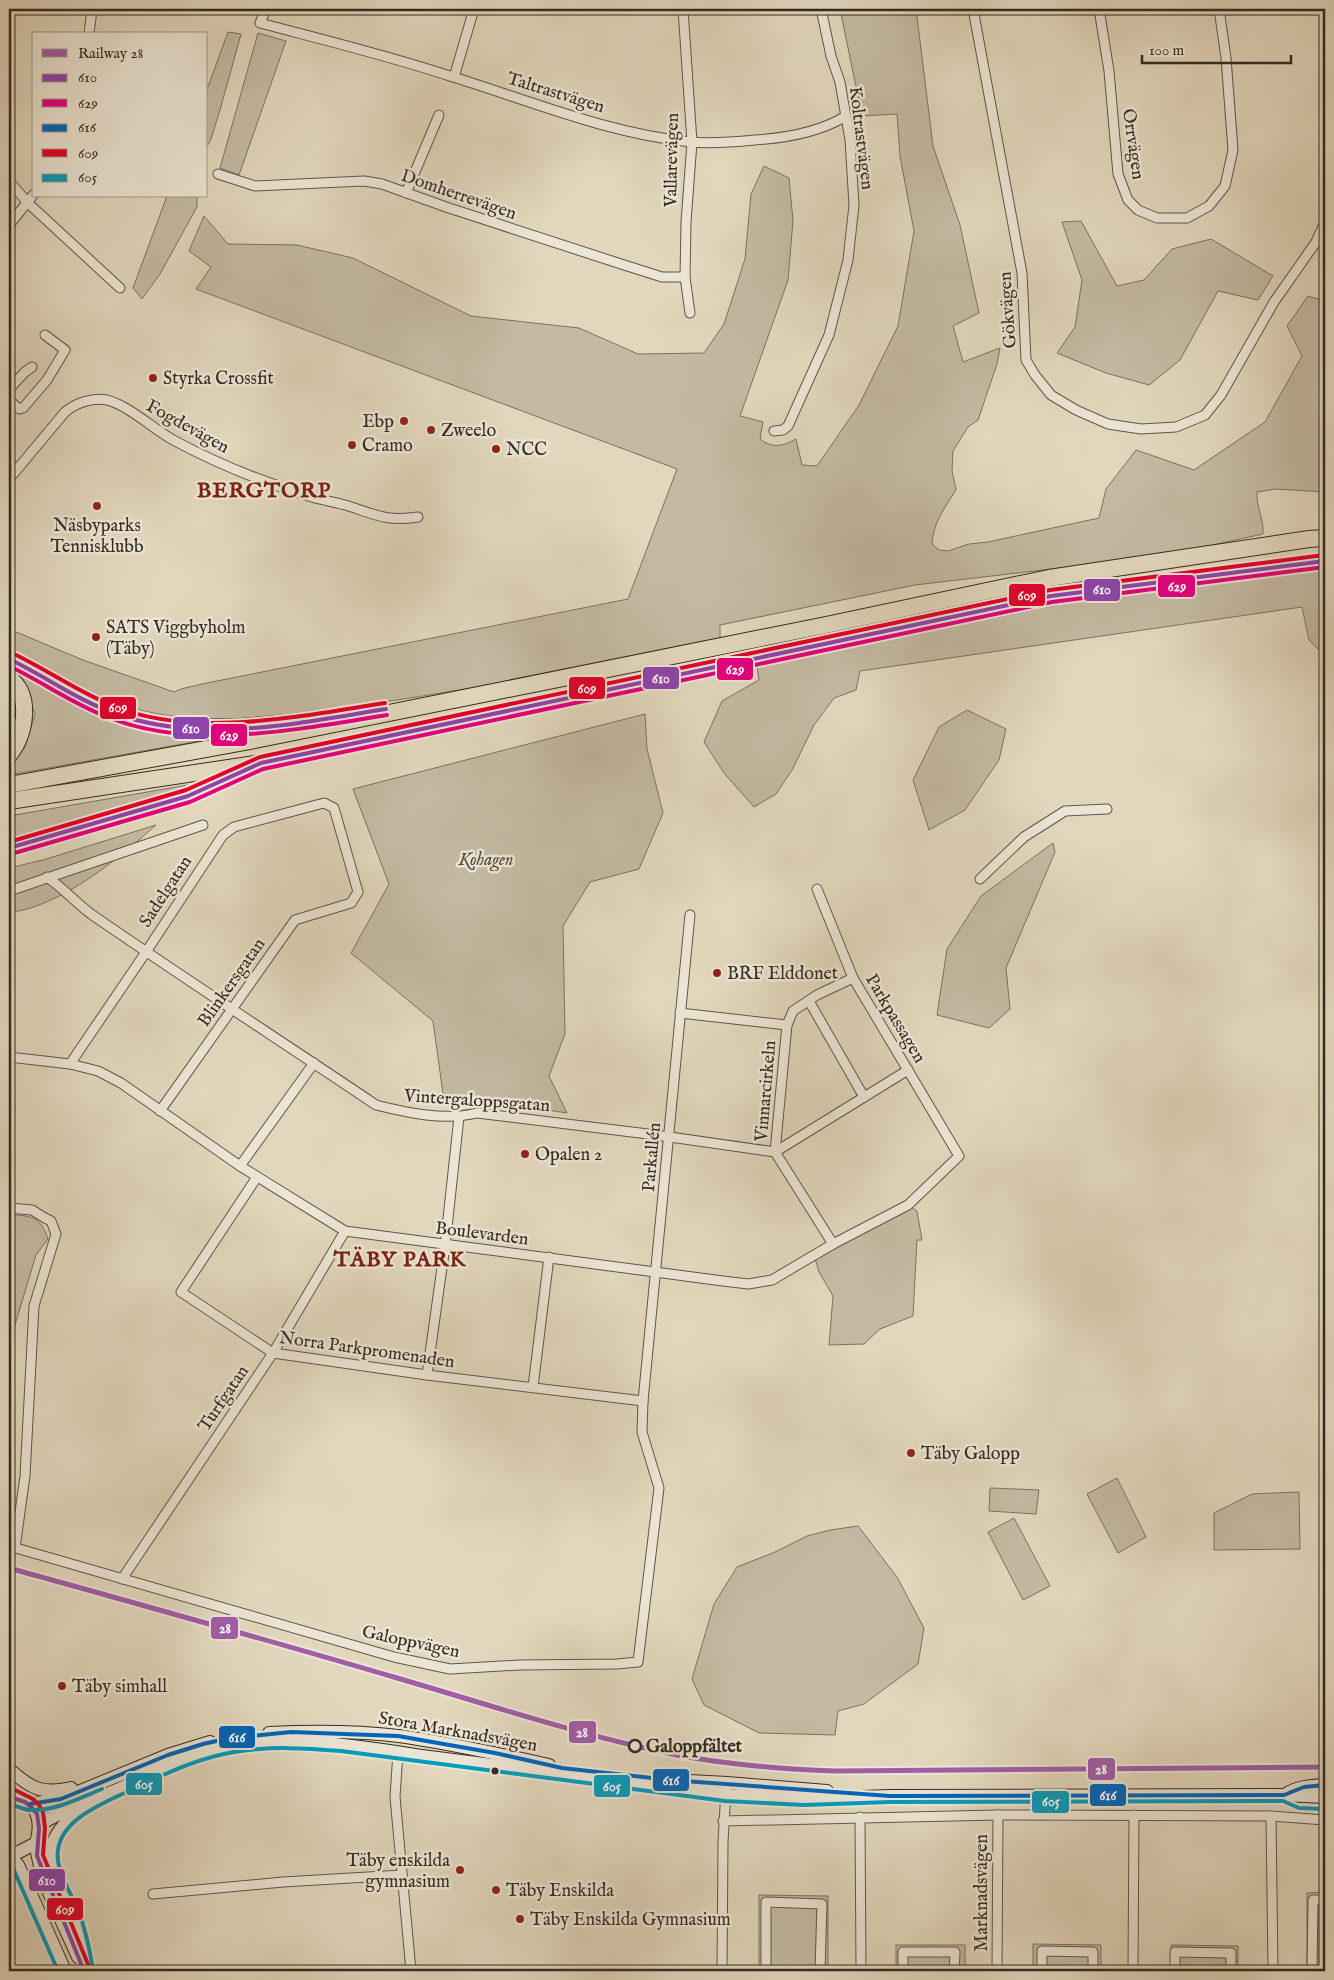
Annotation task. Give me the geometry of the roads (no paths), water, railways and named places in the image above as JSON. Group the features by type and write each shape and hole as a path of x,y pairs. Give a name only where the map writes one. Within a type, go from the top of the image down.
{"highway":[{"path":"9,785 256,740 1049,578 1325,538"},
{"path":"9,801 261,763 1051,596 1325,561"},
{"path":"9,659 31,668 87,702 128,718 180,728 240,727 309,721 526,686"},
{"path":"9,678 20,692 24,723 22,732 9,755"},
{"path":"9,689 20,703 24,723"},
{"path":"12,847 188,796 261,763"}],"street":[{"path":"89,32 92,9"},
{"name":"Taltrastvägen","path":"266,9 260,23 454,77 589,120 654,136 692,142 739,141 786,136 829,125 846,116"},
{"path":"454,77 474,9"},
{"name":"Vallarevägen","path":"683,9 692,142 686,222 685,278 690,313"},
{"name":"Koltrastvägen","path":"774,431 783,430 788,426 829,335 848,260 854,205 850,140 840,82 821,9"},
{"name":"Gökvägen","path":"973,9 1022,273 1026,360 1035,375 1052,395 1076,410 1108,424 1141,428 1176,427 1205,415 1222,395 1274,302 1316,242 1325,222"},
{"name":"Orrvägen","path":"1099,9 1109,71 1118,174 1121,184 1128,200 1138,210 1157,218 1187,218 1209,206 1225,186 1233,150 1226,58 1219,9"},
{"path":"406,193 439,115"},
{"name":"Domherrevägen","path":"218,174 255,186 275,187 364,181 382,184 620,264 662,277 685,278"},
{"path":"9,181 28,203 120,288"},
{"path":"9,225 32,197"},
{"path":"9,400 19,409 23,408 47,380 65,350 45,334"},
{"path":"9,390 32,367"},
{"name":"Fogdevägen","path":"9,479 65,412 74,404 98,399 121,406 163,434 206,458 268,482 380,518 398,520 418,517"},
{"name":"Sadelgatan","path":"70,1064 222,835 234,827 324,803 334,808 358,892 351,903"},
{"path":"980,878 1024,837 1066,811 1107,809"},
{"path":"9,891 203,826"},
{"name":"Vintergaloppsgatan","path":"48,877 62,888 74,902 376,1105 404,1112 459,1117 477,1113 670,1136 775,1152"},
{"name":"Parkpassagen","path":"817,889 853,978 959,1156"},
{"name":"Blinkersgatan","path":"160,1111 295,920 351,903"},
{"name":"Parkallén","path":"643,1401 690,916"},
{"name":"Vinnarcirkeln","path":"775,1152 787,1025 793,1011 853,978"},
{"path":"809,1001 864,1097"},
{"path":"680,1013 787,1025"},
{"name":"Boulevarden","path":"9,1057 70,1064 98,1071 121,1083 240,1166 345,1231 445,1246 549,1257 748,1284 772,1280 833,1244 908,1206 959,1156"},
{"path":"240,1166 314,1063"},
{"name":"Vinnarcirkeln","path":"775,1152 908,1070"},
{"path":"427,1375 445,1246 459,1117"},
{"path":"775,1152 833,1244"},
{"name":"Norra Parkpromenaden","path":"258,1177 181,1292 272,1353 427,1375 643,1401"},
{"path":"9,1208 32,1210 51,1222 56,1234 34,1306 25,1476 12,1547"},
{"name":"Turfgatan","path":"122,1579 272,1353 345,1231"},
{"path":"533,1387 549,1257"},
{"name":"Galoppvägen","path":"12,1547 394,1657 450,1669 638,1662 659,1488 642,1432 643,1401"},
{"name":"Stora Marknadsvägen","path":"39,1825 98,1791 168,1755 230,1738 291,1732 398,1736 495,1753 562,1768 670,1780 726,1789"},
{"path":"398,1736 395,1797 411,1971"},
{"name":"Stora Marknadsvägen","path":"30,1804 98,1791 205,1752 247,1744 288,1741 374,1748 726,1789 890,1796 1284,1795 1325,1797"},
{"path":"9,1769 22,1781 39,1790 55,1792 98,1791"},
{"name":"Stora Marknadsvägen","path":"1284,1795 1294,1789 1305,1786 1325,1786"},
{"path":"722,1971 723,1821 726,1789"},
{"path":"85,1971 85,1954 71,1909 51,1860 52,1845 60,1829 98,1791"},
{"name":"Stora Marknadsvägen","path":"1284,1795 1300,1802 1325,1803"},
{"path":"10,1796 30,1804 37,1814 39,1825 36,1842 37,1856 85,1971"},
{"name":"Marknadsvägen","path":"723,1821 998,1815 1271,1816 1325,1820"},
{"name":"Marknadsvägen","path":"997,1971 998,1815"},
{"path":"1133,1971 1134,1816"},
{"path":"1271,1816 1272,1971"},
{"path":"860,1817 861,1971"},
{"path":"36,1842 19,1852 9,1855 18,1865 66,1971"},
{"path":"154,1894 283,1882 402,1875"},
{"path":"1312,1971 1313,1900 1325,1900"},
{"path":"766,1971 766,1902 822,1904 820,1971"},
{"path":"1042,1971 1042,1951 1094,1952 1093,1971"},
{"path":"903,1971 903,1952 955,1952 954,1971"},
{"path":"1175,1971 1175,1952 1231,1953 1231,1971"}],"rail line":[{"name":"28","path":"9,1568 606,1739 677,1755 716,1761 756,1766 835,1771 1325,1767"}],"place":[{"name":"Styrka Crossfit","path":"153,378"},
{"name":"Ebp","path":"404,421"},
{"name":"Zweelo","path":"431,430"},
{"name":"Cramo","path":"352,445"},
{"name":"NCC","path":"496,449"},
{"name":"Näsbyparks Tennisklubb","path":"97,506"},
{"name":"SATS Viggbyholm (Täby)","path":"96,637"},
{"name":"BRF Elddonet","path":"717,973"},
{"name":"Opalen 2","path":"525,1154"},
{"name":"Täby Galopp","path":"911,1453"},
{"name":"Täby simhall","path":"62,1686"},
{"name":"Galoppfältet","path":"635,1746"},
{"name":"Täby enskilda gymnasium","path":"460,1870"},
{"name":"Täby Enskilda","path":"496,1890"},
{"name":"Täby Enskilda Gymnasium","path":"520,1919"}],"district":[{"name":"BERGTORP","path":"264,489"},
{"name":"TÄBY PARK","path":"400,1258"}],"park label":[{"name":"Kohagen","path":"486,859"}]}
